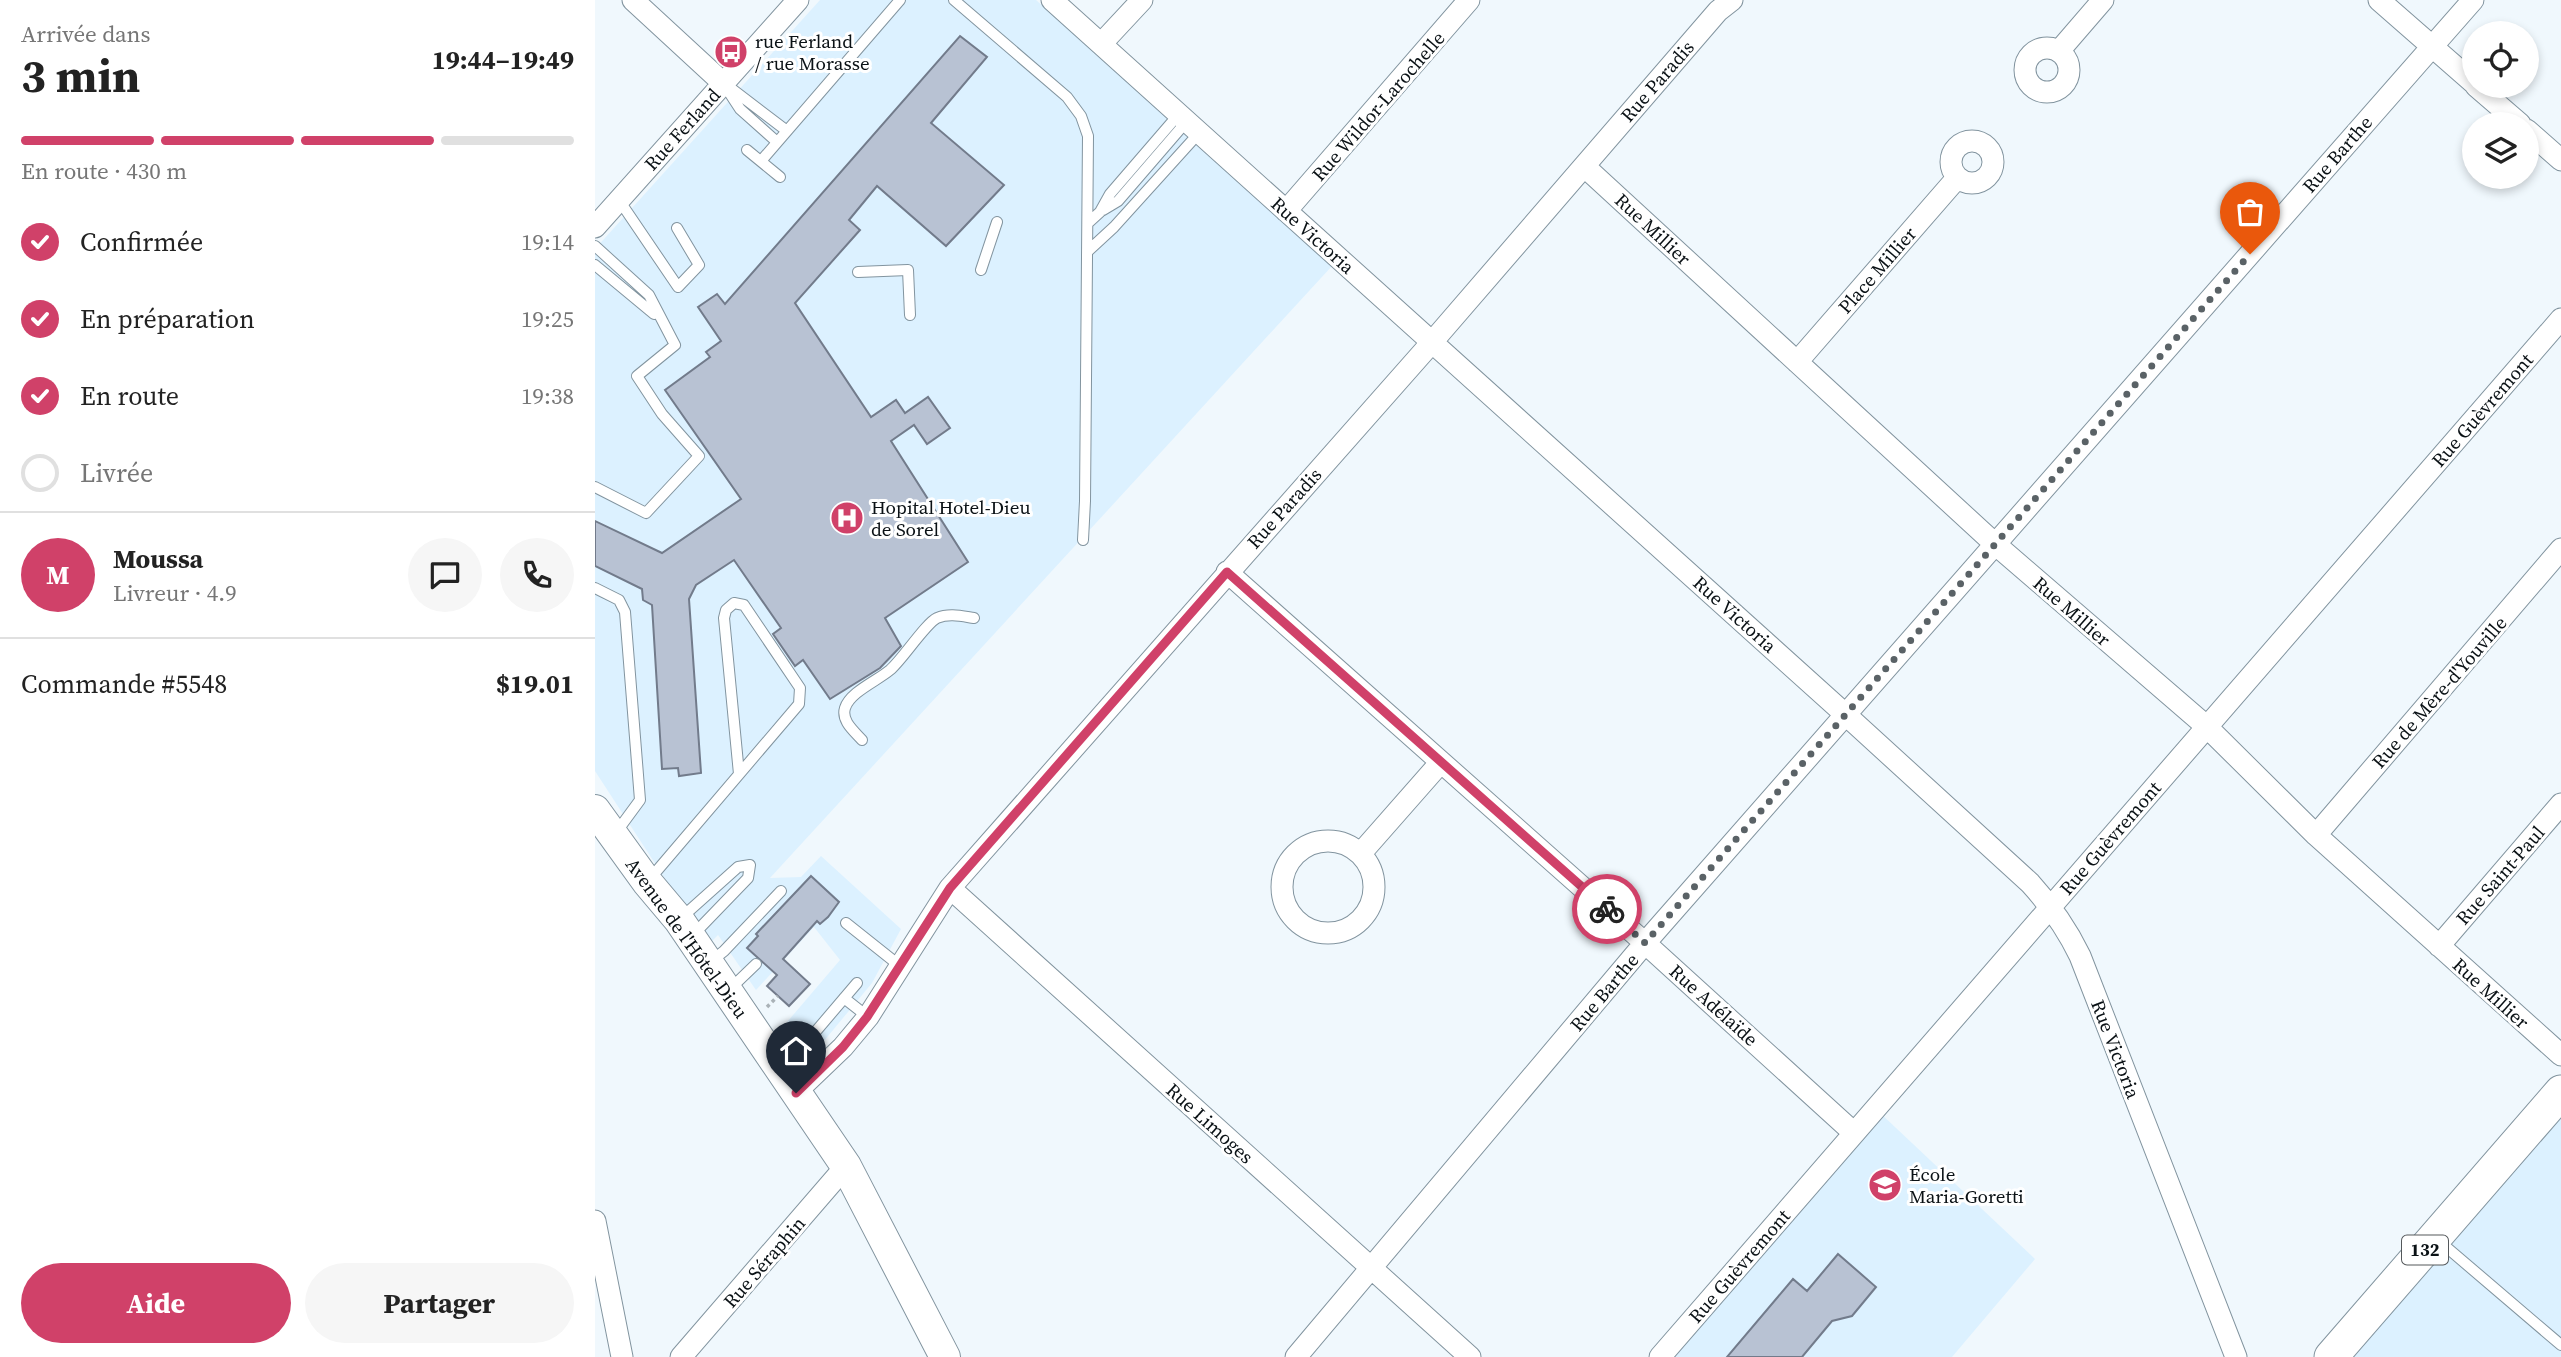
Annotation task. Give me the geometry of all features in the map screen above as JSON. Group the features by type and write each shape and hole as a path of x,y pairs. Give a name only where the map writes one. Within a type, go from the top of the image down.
{"main road":[{"name":"132","path":"2331,1357 2561,1092"}],"street":[{"path":"633,0 723,83"},
{"name":"Rue Ferland","path":"595,227 798,0"},
{"name":"Rue Victoria","path":"1052,0 1846,715 2030,883 2051,907 2066,928 2080,956 2236,1357"},
{"path":"1101,44 1142,0"},
{"name":"Rue Wildor-Larochelle","path":"1286,211 1469,0"},
{"path":"2059,51 2103,0"},
{"path":"2379,0 2462,74"},
{"name":"Rue Barthe","path":"1296,1357 1645,943 2473,0"},
{"name":"Rue Paradis","path":"796,1093 843,1047 867,1017 950,888 1433,341 1719,4"},
{"path":"2490,98 2506,112"},
{"path":"2539,141 2561,160"},
{"name":"Rue Millier","path":"1584,166 1996,544 2207,726 2316,835 2561,1055"},
{"name":"Place Millier","path":"1797,362 1957,178"},
{"name":"Rue Guèvremont","path":"1660,1357 2561,319"},
{"name":"Rue de Mère-d'Youville","path":"2316,835 2561,549"},
{"name":"Rue Adélaïde","path":"1227,572 1645,943 1854,1133"},
{"path":"1361,853 1441,762"},
{"name":"Rue Saint-Paul","path":"2439,946 2561,804"},
{"name":"Avenue de l'Hôtel-Dieu","path":"595,810 685,929 846,1167 945,1357"},
{"path":"1333,840 1348,844 1361,853 1370,865 1375,880 1374,896 1369,910 1359,922 1345,930 1330,933 1301,925 1290,914 1282,885 1285,870 1293,856 1304,846 1333,840"},
{"name":"Rue Limoges","path":"950,888 1469,1357"},
{"name":"Rue Séraphin","path":"681,1357 846,1167"},
{"path":"595,1221 622,1357"}],"lane":[{"path":"761,161 900,0"},
{"path":"954,0 1067,97 1081,116 1089,145 1083,540"},
{"path":"723,83 750,100 787,131"},
{"path":"723,83 740,109 777,142"},
{"path":"1088,223 1118,201 1188,123"},
{"path":"1088,251 1115,227 1188,123"},
{"path":"747,150 779,177"},
{"path":"619,200 678,287 699,265 677,228"},
{"path":"981,270 997,222"},
{"path":"595,246 649,295 675,345 637,376 662,414 699,456 646,513 595,487"},
{"path":"595,265 660,320"},
{"path":"858,272 908,270 910,315"},
{"path":"595,588 619,600 625,612 640,800 614,836"},
{"path":"647,882 799,704 800,688 744,605 734,603 726,610 724,618 739,774"},
{"path":"862,740 848,724 844,714 851,699 891,670 934,619 951,614 974,618"},
{"path":"750,865 748,878 685,929 738,867 750,865"},
{"path":"708,963 730,946 781,891"},
{"path":"846,923 900,965"},
{"path":"727,991 756,964"},
{"path":"811,1037 857,983"},
{"path":"844,998 867,1017"},
{"path":"2436,1239 2561,1345"}],"shaded area":[{"name":"Hopital Hotel-Dieu de Sorel","path":"820,0 1036,0 1332,266 770,878 801,877 821,856 901,929 872,983 814,1053 805,1058 782,1028 840,960 814,927 756,990 718,935 708,945 595,771 595,249"},
{"path":"2561,1096 2561,1357 2331,1357"},
{"name":"École Maria-Goretti","path":"1878,1111 2035,1259 1952,1357 1665,1357"}],"building":[{"path":"960,36 987,57 931,123 1004,185 946,246 877,186 849,220 860,230 795,303 871,417 896,400 905,413 928,397 950,428 927,444 914,425 891,441 968,562 885,618 901,646 880,668 830,699 803,660 795,666 773,634 781,628 734,560 696,585 689,599 701,773 679,776 678,768 662,769 652,605 643,600 642,589 595,566 595,521 662,553 741,499 665,390 710,357 706,352 721,341 698,307 717,294 725,304"},
{"path":"811,876 839,902 828,917 820,924 817,921 783,959 810,984 789,1006 767,986 777,975 747,948 758,936 756,934"},
{"path":"1838,1254 1876,1287 1852,1316 1832,1321 1802,1357 1727,1357 1793,1279 1807,1291"}],"way so far":[{"path":"1607,909 1645,943 2250,254"}],"place":[{"name":"rue Ferland / rue Morasse","path":"731,52"},
{"name":"Hopital Hotel-Dieu de Sorel","path":"847,518"},
{"name":"École Maria-Goretti","path":"1885,1185"}],"route":[{"path":"796,1093 843,1047 867,1017 950,888 1227,572 1607,909"}]}
